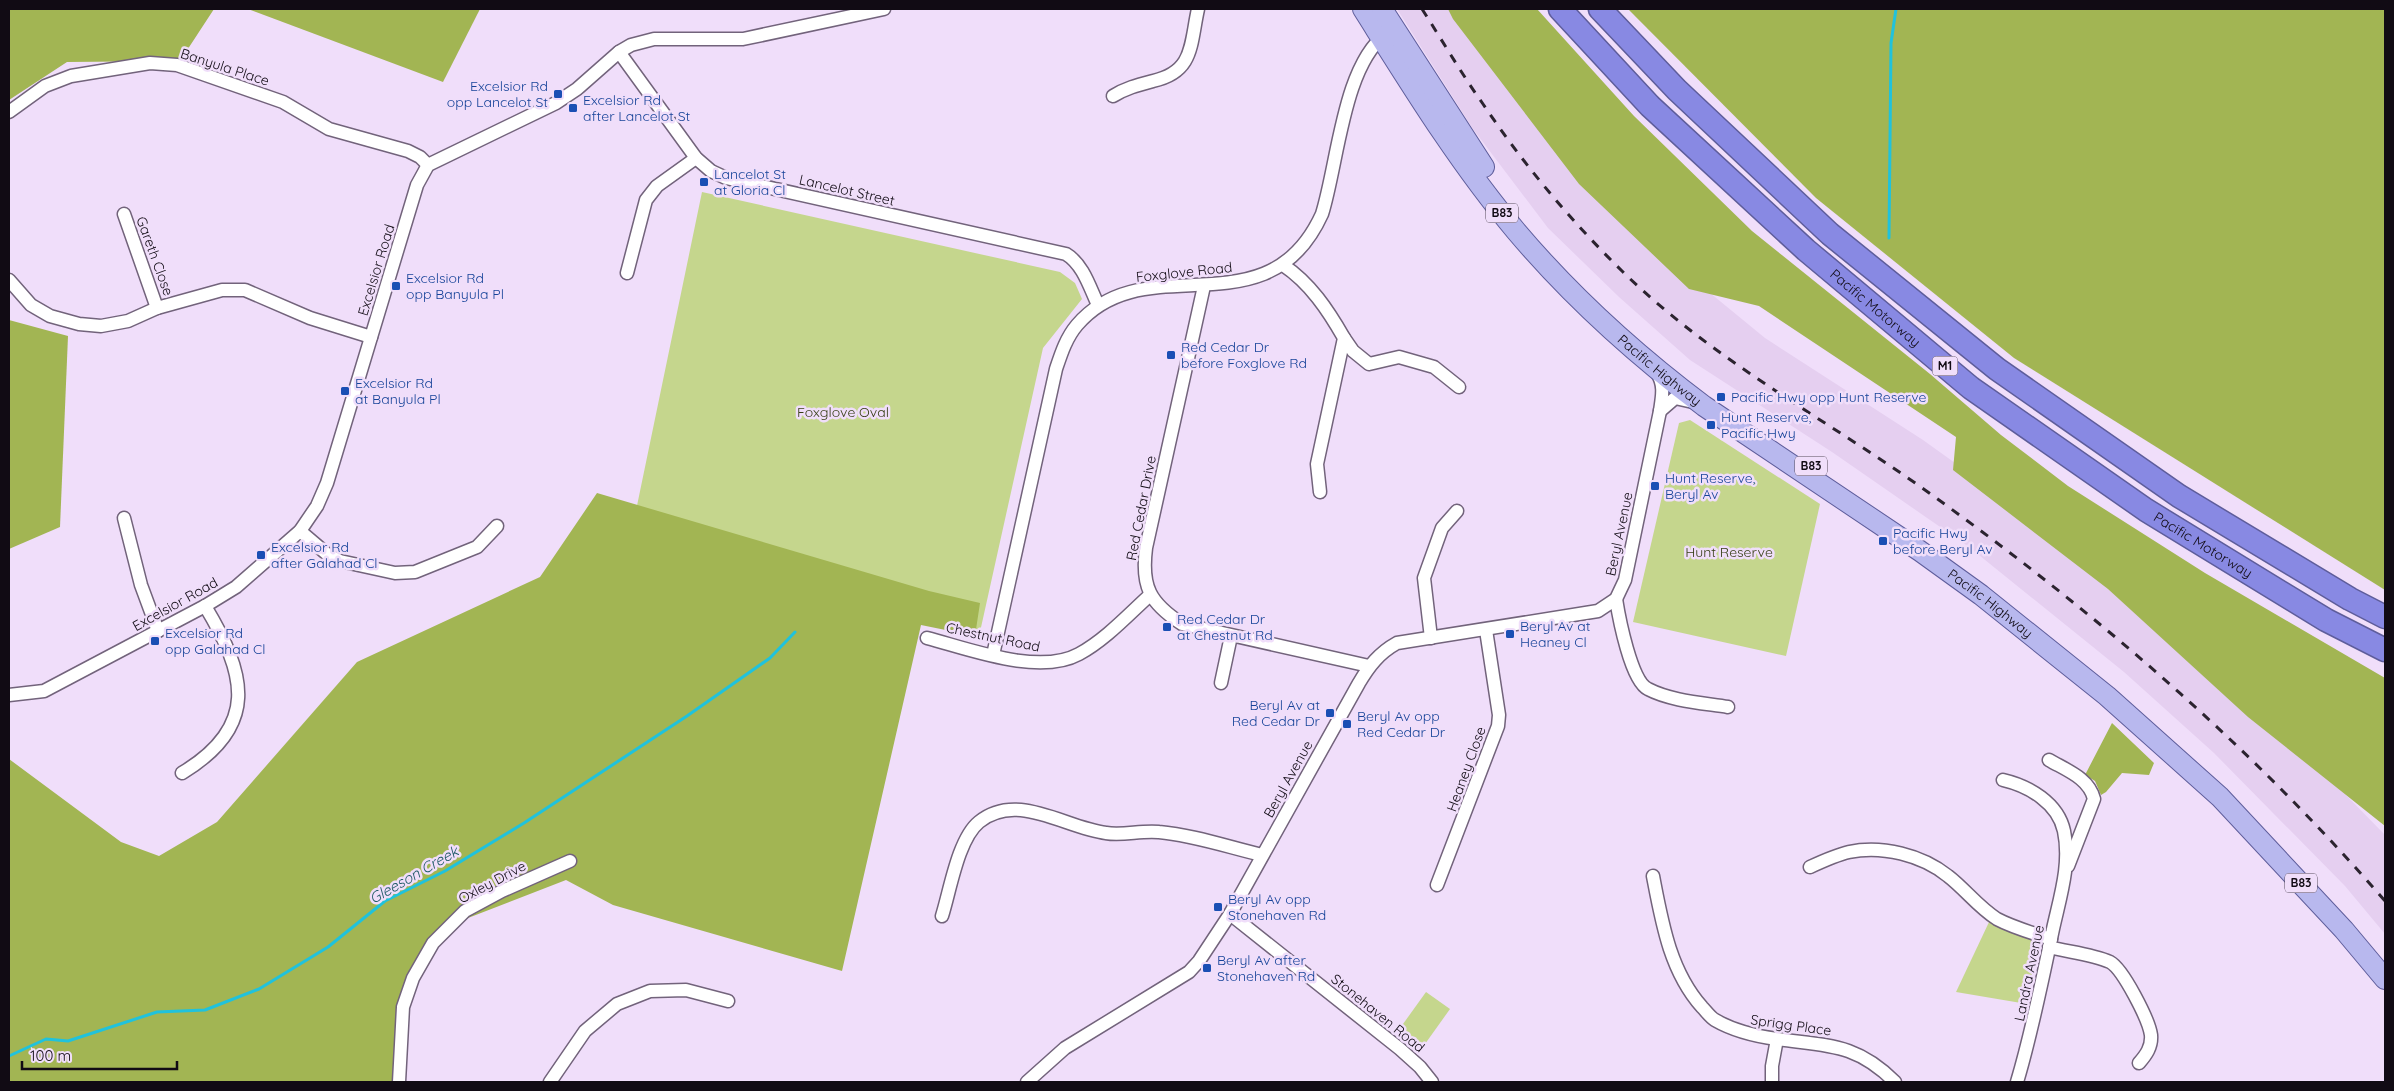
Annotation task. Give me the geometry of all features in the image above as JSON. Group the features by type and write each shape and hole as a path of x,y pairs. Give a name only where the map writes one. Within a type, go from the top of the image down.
{"highway":[{"name":"Pacific Motorway","path":"1560,9 1650,106 1806,250 1971,388 2146,510 2326,620 2385,650"},
{"name":"Pacific Motorway","path":"1600,9 1677,90 1830,234 1997,370 2179,496 2350,599 2385,617"}],"main road":[{"name":"Pacific Highway","path":"1363,9 1388,33 1526,224 1584,288 1611,314 1675,370 1716,402 1923,541 1986,586 2116,690 2230,794 2353,925 2385,963"},
{"name":"Pacific Highway","path":"1382,9 1388,33 1448,141 1516,231 1576,294 1651,364 1704,406 1928,556 1981,594 2107,696 2220,797 2344,930 2385,979"}],"street":[{"path":"428,165 556,103 577,89 618,52 646,40 731,40 841,13 884,9"},
{"path":"1113,96 1131,86 1167,78 1180,69 1188,56 1198,9"},
{"name":"Foxglove Road","path":"993,655 1056,369 1068,338 1076,326 1098,305 1126,293 1145,288 1233,283 1260,276 1283,265 1308,240 1322,214 1349,98 1358,73 1371,47 1388,33"},
{"name":"Lancelot Street","path":"618,52 696,158 711,171 726,178 1066,254 1073,258 1098,305"},
{"name":"Banyula Place","path":"9,112 45,86 71,76 150,63 177,65 283,102 329,129 408,151 420,157 428,165"},
{"path":"627,272 646,200 658,186 696,158"},
{"name":"Excelsior Road","path":"9,696 44,691 205,606 236,587 300,531 317,506 327,483 417,185 428,165"},
{"name":"Gareth Close","path":"124,214 158,308"},
{"path":"1283,265 1301,277 1334,320 1353,351 1368,364 1399,357 1434,367 1459,386"},
{"path":"9,280 31,305 50,316 79,324 101,326 128,321 158,308 222,290 245,290 310,318 371,337"},
{"name":"Red Cedar Drive","path":"1150,595 1144,567 1146,548 1204,286"},
{"path":"1320,492 1317,464 1344,338"},
{"name":"Beryl Avenue","path":"1028,1082 1065,1048 1189,972 1199,961 1230,914 1369,666 1378,656 1397,643 1598,611 1616,599 1625,580 1660,411 1662,380 1651,364"},
{"path":"1660,411 1675,398 1686,399 1704,406"},
{"path":"1431,638 1424,578 1442,528 1456,511"},
{"path":"124,518 141,585 158,631"},
{"path":"300,531 327,554 340,561 395,573 415,572 477,547 497,526"},
{"path":"1150,595 1164,611 1182,624 1369,666"},
{"name":"Chestnut Road","path":"927,638 993,655 1034,662 1065,660 1090,647 1150,595"},
{"path":"1616,599 1619,617 1637,677 1646,689 1670,696 1728,707"},
{"path":"182,773 202,761 222,740 233,722 237,700 238,685 231,653 205,606"},
{"name":"Heaney Close","path":"1437,885 1498,726 1499,715 1486,630"},
{"path":"1221,683 1231,636"},
{"name":"Landra Avenue","path":"2017,1082 2032,1031 2067,868 2094,799 2092,790 2087,784 2049,760"},
{"name":"Landra Avenue","path":"2003,780 2023,784 2043,798 2054,810 2064,830 2067,868"},
{"path":"942,916 964,846 970,833 978,823 992,814 1004,810 1021,810 1105,833 1143,831 1170,833 1262,855"},
{"path":"1810,867 1836,856 1866,850 1913,857 1925,861 1942,872 1978,905 1997,918 2050,943 2110,962 2119,969 2137,1002 2151,1034 2148,1052 2139,1062"},
{"name":"Oxley Drive","path":"399,1082 403,1007 413,978 433,943 465,911 502,891 570,861"},
{"name":"Sprigg Place","path":"1653,876 1673,961 1693,996 1713,1019 1740,1032 1839,1047 1879,1066 1895,1082"},
{"name":"Stonehaven Road","path":"1230,914 1400,1048 1420,1067 1432,1082"},
{"path":"550,1082 585,1031 617,1004 650,991 686,990 728,1001"},
{"path":"1772,1082 1772,1066 1777,1039"}],"shaded area":[{"path":"1397,9 1475,9 1704,288 1765,338 1923,440 2061,539 2303,751 2385,835 2385,934 2345,886 2214,753 2124,672 1969,547 1832,452 1690,360 1619,297 1548,228 1473,129"}],"green space":[{"path":"9,9 214,9 180,61 67,62 9,100"},
{"path":"248,9 480,9 443,82"},
{"path":"1448,9 1537,9 1634,116 1752,231 1930,374 2001,435 2068,486 2205,573 2385,678 2385,826 2248,717 2108,589 1953,470 1956,437 1759,306 1689,289 1579,184 1453,19"},
{"path":"1628,9 2385,9 2385,590 2014,358 1816,198"},
{"name":"Foxglove Oval","path":"702,192 1060,272 1075,283 1082,299 1043,348 980,632 627,554"},
{"path":"9,320 68,336 60,527 9,549"},
{"name":"Hunt Reserve","path":"1690,420 1820,504 1786,656 1633,622 1679,423"},
{"path":"597,493 929,591 980,603 975,636 921,625 842,971 613,905 566,880 468,918 432,950 404,1002 399,1082 9,1082 9,759 121,842 159,856 217,822 357,662 540,577"},
{"path":"2112,723 2154,763 2149,775 2122,773 2106,792 2101,795 2095,781 2085,775"},
{"path":"1990,920 2033,941 2035,955 2027,1004 1956,992"},
{"path":"1426,992 1450,1009 1420,1051 1398,1031"}],"waterway":[{"path":"1889,238 1891,43 1896,9"},
{"name":"Gleeson Creek","path":"9,1056 46,1039 68,1041 157,1012 205,1010 259,989 328,947 385,901 445,871 524,823 687,716 770,658 795,632"}],"railway":[{"path":"1422,9 1467,80 1515,149 1567,213 1623,272 1658,304 1731,361 1925,490 2049,583 2109,632 2167,682 2280,788 2385,901"}],"place":[{"name":"Excelsior Rd opp Lancelot St","path":"558,94"},
{"name":"Excelsior Rd after Lancelot St","path":"573,108"},
{"name":"Lancelot St at Gloria Cl","path":"704,182"},
{"name":"Excelsior Rd opp Banyula Pl","path":"396,286"},
{"name":"Red Cedar Dr before Foxglove Rd","path":"1171,355"},
{"name":"Excelsior Rd at Banyula Pl","path":"345,391"},
{"name":"Pacific Hwy opp Hunt Reserve","path":"1721,397"},
{"name":"Hunt Reserve, Pacific Hwy","path":"1711,425"},
{"name":"Hunt Reserve, Beryl Av","path":"1655,486"},
{"name":"Pacific Hwy before Beryl Av","path":"1883,541"},
{"name":"Excelsior Rd after Galahad Cl","path":"261,555"},
{"name":"Red Cedar Dr at Chestnut Rd","path":"1167,627"},
{"name":"Beryl Av at Heaney Cl","path":"1510,634"},
{"name":"Excelsior Rd opp Galahad Cl","path":"155,641"},
{"name":"Beryl Av at Red Cedar Dr","path":"1330,713"},
{"name":"Beryl Av opp Red Cedar Dr","path":"1347,724"},
{"name":"Beryl Av opp Stonehaven Rd","path":"1218,907"},
{"name":"Beryl Av after Stonehaven Rd","path":"1207,968"}]}
